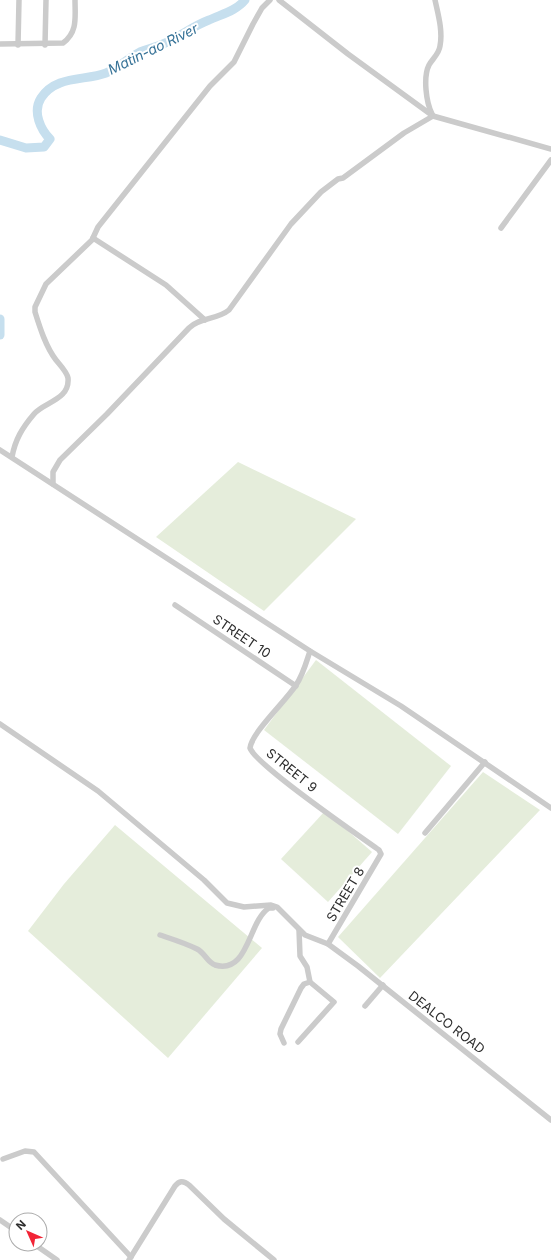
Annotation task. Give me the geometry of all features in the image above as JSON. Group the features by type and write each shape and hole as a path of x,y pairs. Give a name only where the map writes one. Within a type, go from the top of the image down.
{"street":[{"path":"18,45 19,0"},
{"path":"45,44 46,0"},
{"path":"0,44 18,45 63,43 72,34 75,27 75,0"},
{"path":"12,457 15,442 19,433 35,413 55,402 60,396 68,380 67,374 49,348 36,316 35,307 49,281 93,238 98,227 206,90 234,62 262,8 270,0"},
{"path":"279,0 348,54 433,116 551,149"},
{"path":"433,116 429,107 427,77 429,65 440,48 442,38 435,0"},
{"path":"53,484 53,472 60,460 107,414 188,328 205,320 221,316 232,306 291,224 321,192 338,179 343,178 404,133 433,116"},
{"path":"501,228 551,160"},
{"path":"93,238 166,285 205,320"},
{"path":"0,450 310,651 401,706 550,807"},
{"name":"STREET 10","path":"175,605 296,686"},
{"path":"296,686 304,670 310,651"},
{"name":"STREET 9","path":"296,686 252,739 250,748 251,751 298,792 379,850 381,856"},
{"path":"0,724 98,790 204,880 227,903 244,907 271,905 280,909"},
{"path":"425,833 485,762"},
{"name":"STREET 8","path":"328,944 381,856"},
{"path":"160,935 197,949 209,962 228,965 241,957 262,913 269,908 280,909"},
{"name":"DEALCO ROAD","path":"280,909 298,929 315,939 328,944 382,985 551,1120"},
{"path":"298,929 300,956 307,967 310,982 334,1002 298,1042"},
{"path":"284,1043 280,1034 281,1029 301,988 304,984 310,982"},
{"path":"365,1006 382,985"},
{"path":"3,1159 25,1151 34,1152 130,1258 174,1186 180,1181 189,1185 224,1219 274,1260"},
{"path":"46,1252 57,1260"}],"green space":[{"path":"238,462 356,519 264,611 156,537"},
{"path":"316,660 451,766 398,834 264,730"},
{"path":"483,772 540,810 380,978 338,937"},
{"path":"325,811 372,852 328,902 281,859"},
{"path":"115,825 262,948 168,1058 28,931 64,884"}],"waterway":[{"name":"Matin-ao River","path":"0,140 26,148 44,147 50,139 41,126 37,109 38,103 47,91 63,82 111,71 140,52 163,44 203,22 228,12 245,0"},
{"name":"Matin-ao River","path":"0,319 0,335"}]}
